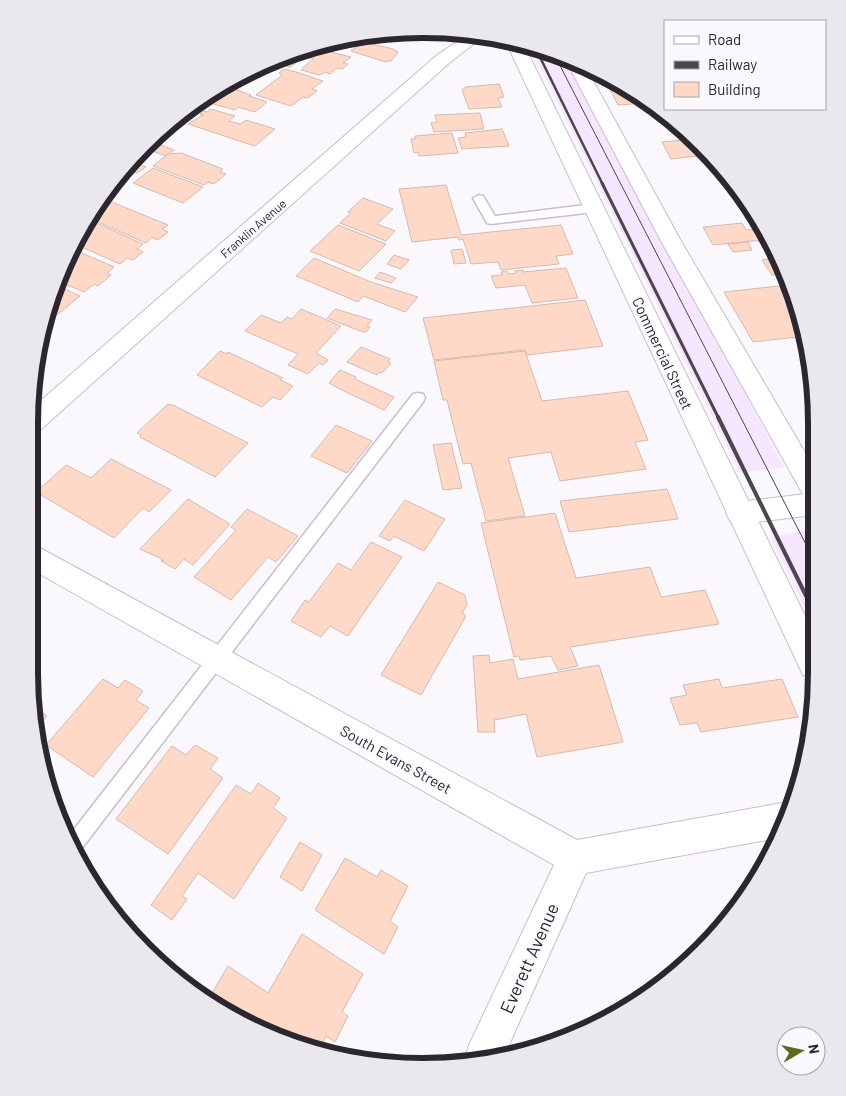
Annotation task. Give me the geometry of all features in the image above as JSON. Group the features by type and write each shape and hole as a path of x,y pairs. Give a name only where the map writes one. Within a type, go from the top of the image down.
{"main road":[{"name":"Franklin Avenue","path":"38,418 442,60 469,41"},
{"name":"Commercial Street","path":"518,50 738,513 808,653"},
{"path":"580,71 671,241 808,481"},
{"path":"738,513 808,505"},
{"name":"South Evans Street","path":"38,559 575,858"},
{"path":"575,858 779,820"},
{"name":"Everett Avenue","path":"486,1053 575,858"}],"lane":[{"path":"479,198 491,220 594,208"},
{"path":"76,842 218,661 418,398"}],"shaded area":[{"path":"534,54 572,67 784,467 740,473"},
{"path":"808,531 808,614 770,536"}],"building":[{"path":"365,42 398,52 392,60 386,62 351,51"},
{"path":"352,44 346,49 339,47"},
{"path":"325,51 351,57 343,63 348,64 342,69 337,68 330,74 325,72 320,75 301,70 313,59 305,56"},
{"path":"293,60 297,62 290,67 281,65"},
{"path":"284,69 323,81 312,89 317,91 308,98 303,97 291,106 256,95 282,75 279,73"},
{"path":"499,84 504,97 498,98 502,107 469,109 462,90 466,87"},
{"path":"608,85 616,89 639,103 618,105"},
{"path":"232,88 267,102 255,112 238,107 235,110 208,103"},
{"path":"211,109 235,116 229,121 240,124 246,120 275,129 255,146 188,124 203,115 200,114 204,111 207,112"},
{"path":"480,113 484,129 434,132 431,123 437,122 435,115"},
{"path":"182,124 165,140 162,140"},
{"path":"502,129 509,146 462,149 458,138 466,137 465,133"},
{"path":"452,133 458,153 419,156 418,152 414,153 411,139 415,139 415,136"},
{"path":"685,140 701,156 671,159 662,142"},
{"path":"161,145 174,150 165,156 153,151"},
{"path":"181,153 223,169 220,172 226,174 214,184 208,182 204,185 153,166 168,154"},
{"path":"138,163 146,167 137,173 131,171"},
{"path":"153,168 203,187 183,203 133,183"},
{"path":"446,185 461,235 561,225 573,254 556,256 559,264 501,270 498,262 471,264 463,239 459,240 458,237 412,242 399,189"},
{"path":"363,198 393,209 377,224 395,231 386,241 340,223 351,213 348,212"},
{"path":"108,200 168,225 162,229 168,232 158,240 152,237 146,243 95,221"},
{"path":"94,222 143,244 137,249 143,252 133,260 127,258 120,264 80,246"},
{"path":"742,223 746,230 756,229 762,240 713,245 703,227"},
{"path":"338,225 386,244 359,271 310,251"},
{"path":"748,242 752,250 733,252 728,244"},
{"path":"462,249 466,263 454,264 451,250"},
{"path":"77,251 114,267 107,273 111,275 98,286 94,284 84,292 64,283"},
{"path":"394,255 409,260 401,269 387,264"},
{"path":"314,258 371,282 418,297 405,312 363,296 358,302 296,276"},
{"path":"772,259 779,274 772,275 762,260"},
{"path":"566,268 578,298 532,303 525,285 496,288 491,276 502,275 501,272 507,271 508,274 523,270 523,272"},
{"path":"380,272 396,278 391,283 375,278"},
{"path":"779,286 789,302 798,337 753,342 724,292"},
{"path":"62,288 80,296 52,319"},
{"path":"585,300 603,346 527,355 525,350 434,360 423,318"},
{"path":"301,309 341,326 316,353 328,360 323,365 319,363 308,374 288,365 298,354 245,331 261,315 281,323 287,317 292,319"},
{"path":"335,309 372,320 367,326 370,327 366,332 363,332 327,318"},
{"path":"361,347 390,359 388,362 391,363 382,373 379,372 377,375 347,362"},
{"path":"220,351 227,354 228,352 283,378 280,380 293,386 280,400 273,397 262,407 197,375"},
{"path":"525,351 542,401 628,391 648,440 635,442 646,469 560,481 551,452 508,458 525,516 486,521 471,463 463,464 447,400 443,400 434,361"},
{"path":"340,370 394,397 384,410 329,383"},
{"path":"168,404 248,443 215,477 140,437 141,435 137,433"},
{"path":"336,425 372,441 347,473 311,456"},
{"path":"451,443 462,488 443,490 433,445"},
{"path":"111,459 171,490 149,512 143,508 114,538 38,493 38,490 66,465 91,478"},
{"path":"667,489 678,519 569,532 560,501"},
{"path":"188,499 230,524 193,565 184,559 175,569 161,561 164,560 140,549"},
{"path":"405,500 445,519 424,551 394,536 390,541 379,536"},
{"path":"247,509 298,536 276,562 268,557 231,600 194,577 236,530 231,527"},
{"path":"555,513 576,578 650,567 661,597 705,590 719,624 570,647 578,666 558,670 551,656 520,660 519,656 514,657 481,523"},
{"path":"371,542 402,557 348,636 330,626 321,637 291,621 305,600 309,602 338,563 351,570"},
{"path":"438,582 465,595 467,605 462,613 466,616 421,695 381,675"},
{"path":"489,655 490,663 513,659 518,679 599,665 623,742 537,757 526,714 494,720 495,732 478,732 473,656"},
{"path":"103,679 118,688 125,680 143,691 136,700 149,708 93,777 46,745"},
{"path":"719,679 722,688 782,679 798,717 701,732 697,723 680,725 670,698 687,695 683,685"},
{"path":"40,711 47,716 41,723"},
{"path":"195,745 218,758 210,769 223,778 168,854 116,819 172,746 186,755"},
{"path":"258,783 280,798 273,808 287,818 234,899 198,873 182,896 187,899 172,920 151,905 236,785 251,794"},
{"path":"300,842 322,855 302,891 280,877"},
{"path":"345,858 377,877 381,870 408,886 390,921 398,927 384,954 315,910"},
{"path":"302,934 363,974 342,1012 348,1016 335,1042 326,1036 322,1045 275,1029 252,1019 211,995 228,966 268,993"}],"tram line":[{"path":"558,62 808,548"}],"railway":[{"path":"539,56 603,185"},
{"path":"602,183 719,419"},
{"path":"718,417 808,600"}]}
